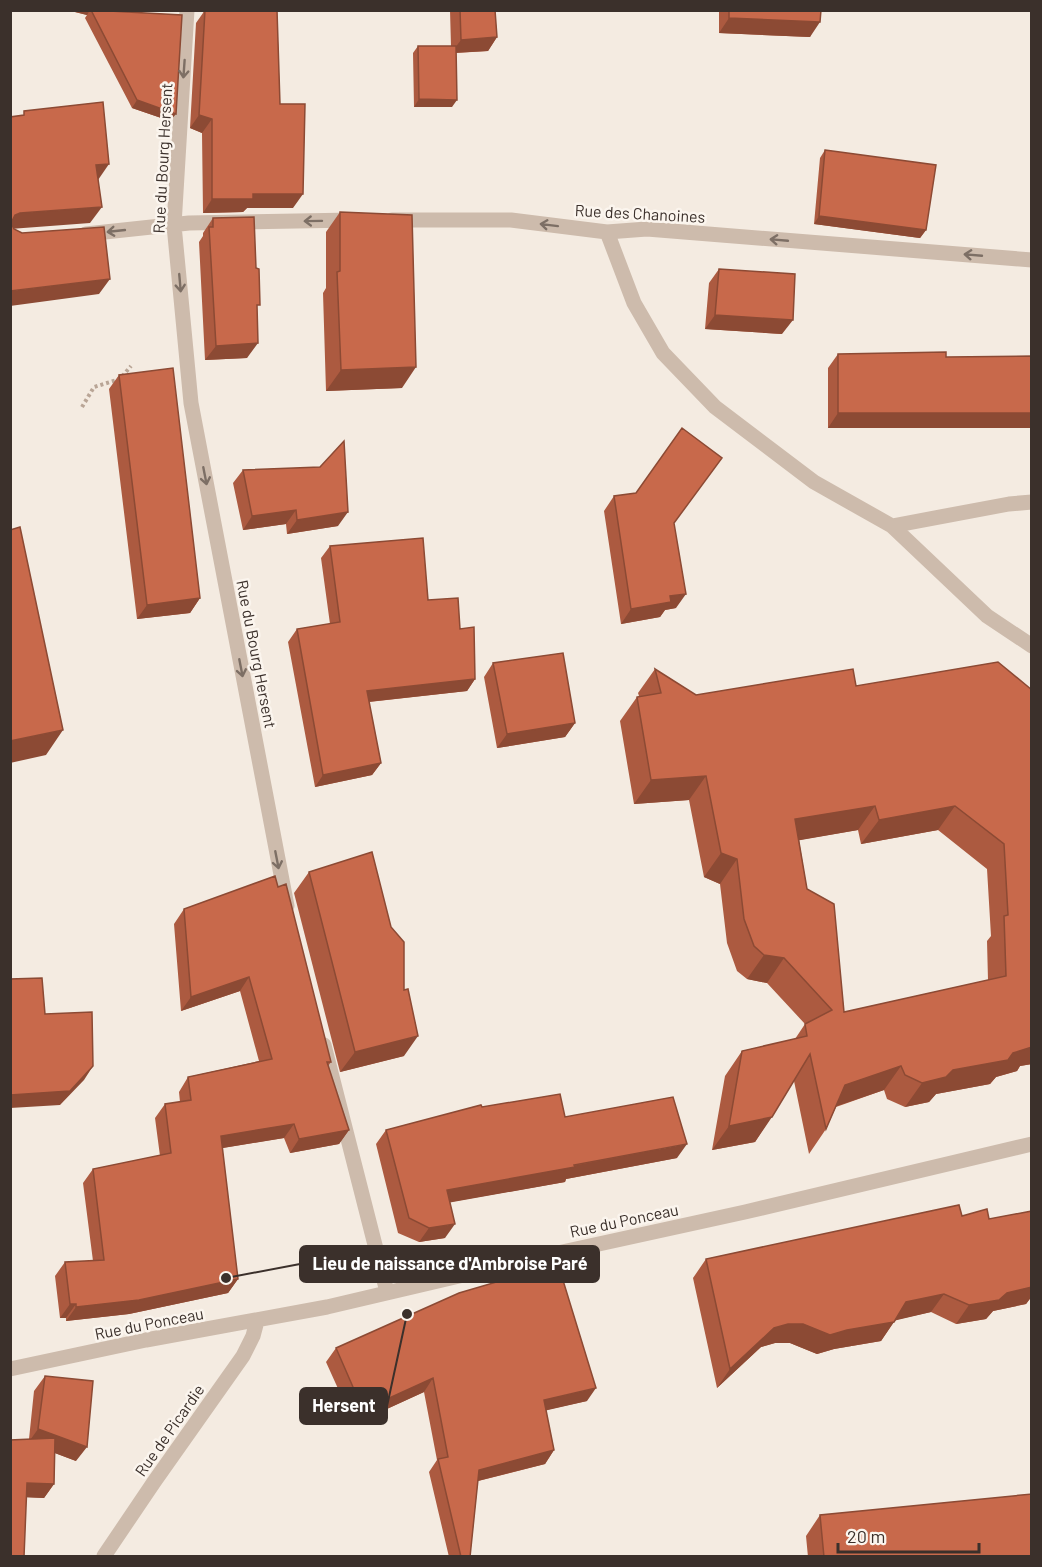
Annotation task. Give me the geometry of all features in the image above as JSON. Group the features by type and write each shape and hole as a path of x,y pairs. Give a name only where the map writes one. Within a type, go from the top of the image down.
{"street":[{"name":"Rue du Bourg Hersent","path":"187,10 174,225 191,403 282,884 291,919"},
{"name":"Rue des Chanoines","path":"69,235 189,223 511,220 607,232 647,229 1032,260"},
{"path":"607,232 634,303 663,353 707,399 813,482 892,526 987,616 1032,646"},
{"path":"892,526 1009,504 1032,502"},
{"path":"321,1035 387,1292"},
{"name":"Rue du Ponceau","path":"10,1369 146,1340 257,1321 745,1212 1032,1144"},
{"name":"Rue de Picardie","path":"104,1557 243,1356 253,1336 257,1321"}],"path":[{"path":"82,407 94,387 120,379 131,366"}],"building":[{"path":"91,10 182,15 176,114 137,100"},
{"path":"205,10 277,10 280,104 305,104 303,194 253,194 253,199 212,199 212,119 199,115"},
{"path":"460,10 495,10 497,37 461,40"},
{"path":"729,10 821,10 820,22 729,18"},
{"path":"418,46 456,46 457,100 419,99"},
{"path":"103,102 109,164 96,165 102,207 20,213 15,215 11,223 14,229 22,233 104,227 110,279 10,291 10,117 24,115 24,111"},
{"path":"825,150 936,165 926,230 819,216"},
{"path":"340,212 412,215 416,367 341,370 337,272 340,271"},
{"path":"254,217 256,268 259,269 258,343 216,346 209,227 213,227 213,218"},
{"path":"719,269 795,274 793,320 715,315"},
{"path":"946,352 946,357 1032,356 1032,413 838,413 838,354"},
{"path":"173,368 200,598 147,605 119,375"},
{"path":"682,428 722,458 674,523 686,594 670,596 671,602 631,609 614,496 636,493"},
{"path":"344,441 348,512 297,520 296,510 252,516 243,470 320,467"},
{"path":"20,527 63,730 10,741 10,530"},
{"path":"423,538 428,600 458,598 460,629 474,627 475,679 367,691 381,763 323,775 297,629 340,622 330,546"},
{"path":"563,653 575,723 507,734 493,663"},
{"path":"998,662 1032,690 1032,1047 1013,1053 1008,1060 953,1070 946,1077 922,1083 905,1075 901,1066 845,1085 826,1129 810,1054 772,1117 729,1126 742,1051 807,1036 805,1024 832,1010 784,958 764,955 754,946 744,919 737,859 721,853 706,776 651,780 637,697 661,693 655,669 696,695 853,669 856,686","holes":["875,806 879,820 955,806 1004,844 1008,915 1004,916 1006,976 844,1012 834,904 807,889 795,819"]},
{"path":"372,852 391,927 404,942 404,990 408,989 418,1036 355,1052 309,872"},
{"path":"275,876 278,887 286,884 331,1062 327,1062 349,1130 299,1139 294,1124 221,1136 238,1279 139,1300 76,1307 76,1304 70,1304 65,1262 104,1260 93,1169 171,1153 165,1104 191,1100 188,1077 272,1059 249,977 191,997 184,909"},
{"path":"42,978 45,1014 92,1012 93,1066 70,1091 10,1095 10,979"},
{"path":"560,1094 565,1117 673,1097 687,1144 447,1190 455,1224 429,1228 409,1218 386,1130 481,1105 482,1107"},
{"path":"959,1205 962,1216 987,1209 989,1219 1032,1211 1032,1287 1007,1293 999,1300 969,1305 944,1294 906,1302 894,1322 830,1335 803,1324 788,1324 774,1328 730,1369 706,1259"},
{"path":"558,1264 596,1388 544,1400 554,1450 479,1470 470,1557 461,1557 438,1459 448,1457 433,1378 363,1410 336,1348 459,1293"},
{"path":"45,1376 93,1381 87,1447 38,1429"},
{"path":"55,1438 54,1484 27,1483 24,1557 10,1557 10,1440"},
{"path":"1032,1494 1032,1557 824,1557 820,1515"}],"place":[{"name":"Lieu de naissance d'Ambroise Paré","path":"226,1278"},
{"name":"Hersent","path":"407,1314"}]}
